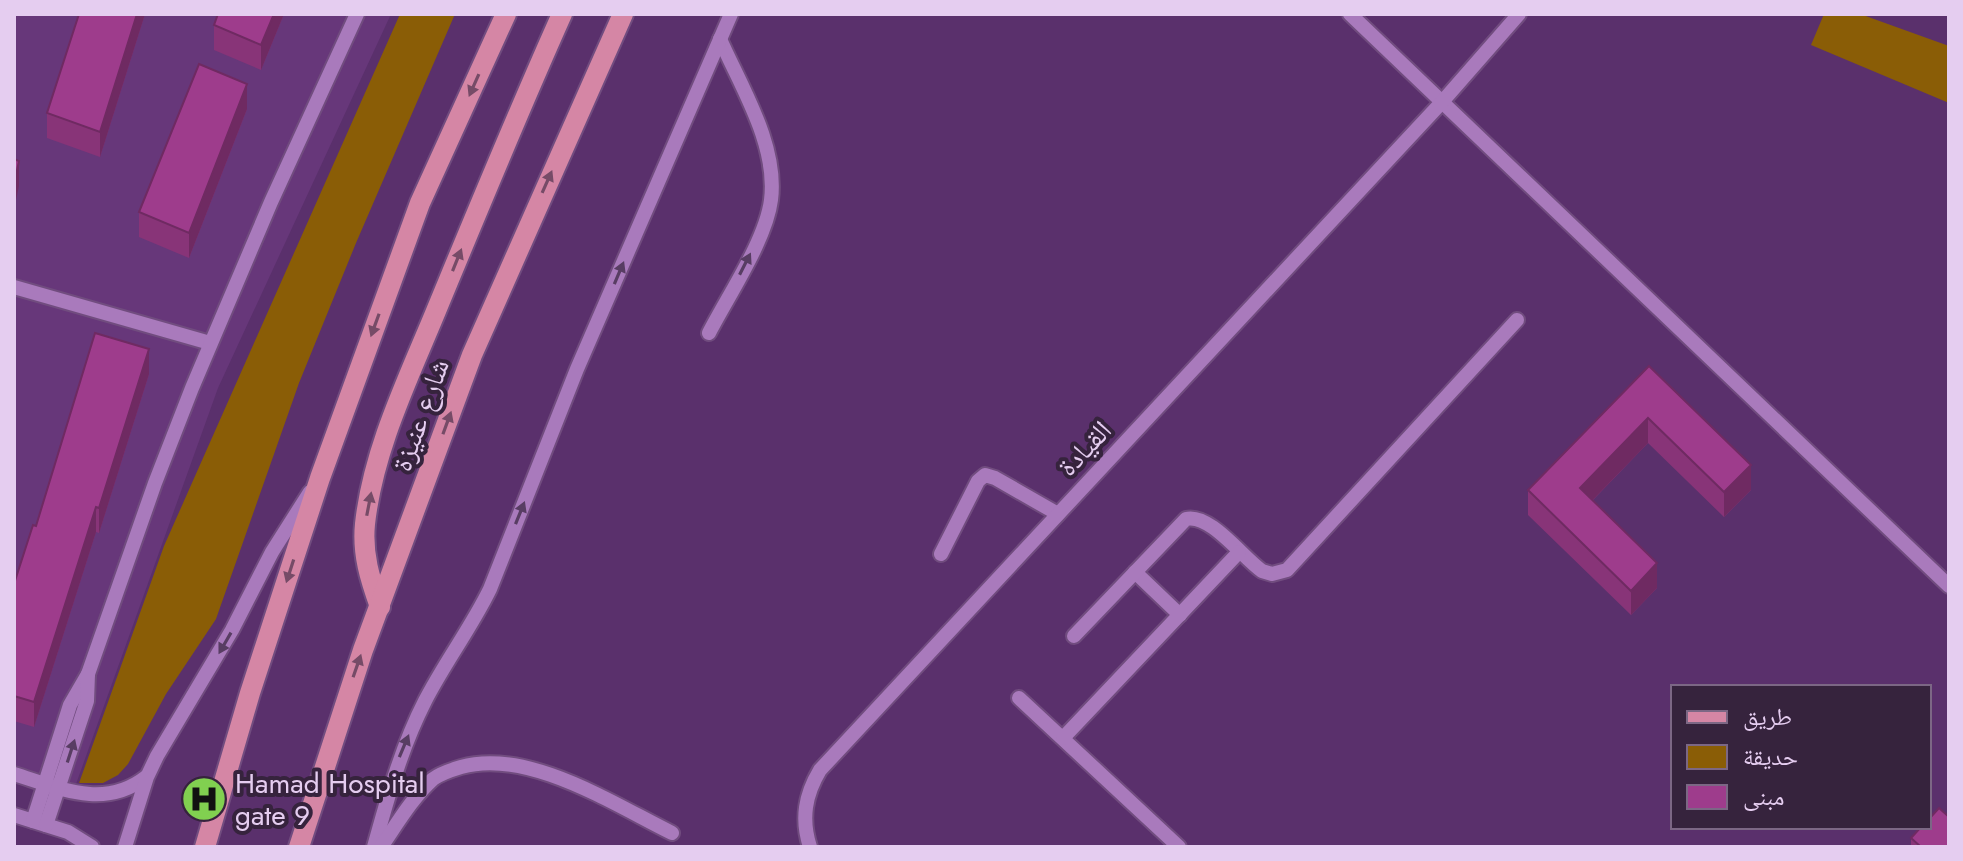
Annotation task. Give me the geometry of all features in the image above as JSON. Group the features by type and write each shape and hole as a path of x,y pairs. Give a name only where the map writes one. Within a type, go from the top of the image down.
{"main road":[{"path":"205,847 250,693 320,478 420,203 506,14"},
{"path":"380,607 367,572 364,546 365,522 375,473 399,400 562,14"},
{"name":"شارع عنيزة","path":"299,847 335,729 472,355 623,14"}],"street":[{"path":"40,823 87,701 88,674 155,483 210,343 357,14"},
{"path":"374,847 398,761 411,730 490,589 577,369 731,14"},
{"path":"1350,14 1949,586"},
{"name":"القيادة","path":"810,847 804,818 806,801 820,770 1442,102 1519,14"},
{"path":"709,333 759,237 771,201 772,182 770,164 757,124 720,39"},
{"path":"14,287 210,343"},
{"path":"1074,636 1181,524 1193,518 1206,522 1262,571 1272,574 1287,570 1517,320"},
{"path":"941,554 978,481 985,475 1058,514"},
{"path":"125,847 147,777 170,730 232,630 272,552 320,478"},
{"path":"1063,738 1239,552"},
{"path":"1135,572 1180,615"},
{"path":"1019,698 1179,847"},
{"path":"381,847 414,800 435,778 477,763 508,763 536,769 672,833"},
{"path":"14,774 92,796 107,796 135,786 147,777"},
{"path":"14,815 68,832 92,847"}],"shaded area":[{"path":"14,14 391,14 218,388 76,784 14,766"}],"green space":[{"path":"400,14 455,14 299,383 216,619 166,694 128,764 118,775 103,783 79,783 164,546"},
{"path":"1824,14 1860,14 1949,46 1949,103 1811,45"}],"building":[{"path":"79,14 137,14 100,132 47,113"},
{"path":"218,14 274,14 261,45 214,25"},
{"path":"199,64 247,84 189,233 139,212"},
{"path":"14,159 19,161 14,184"},
{"path":"95,333 149,349 34,702 14,696 14,584 33,525 36,526"},
{"path":"1649,366 1751,465 1724,492 1648,418 1580,488 1657,563 1631,591 1528,490"},
{"path":"1939,808 1949,817 1949,847 1921,847 1911,838 1919,829 1931,829 1931,817"}],"place":[{"name":"Hamad Hospital gate 9","path":"204,799"}]}
